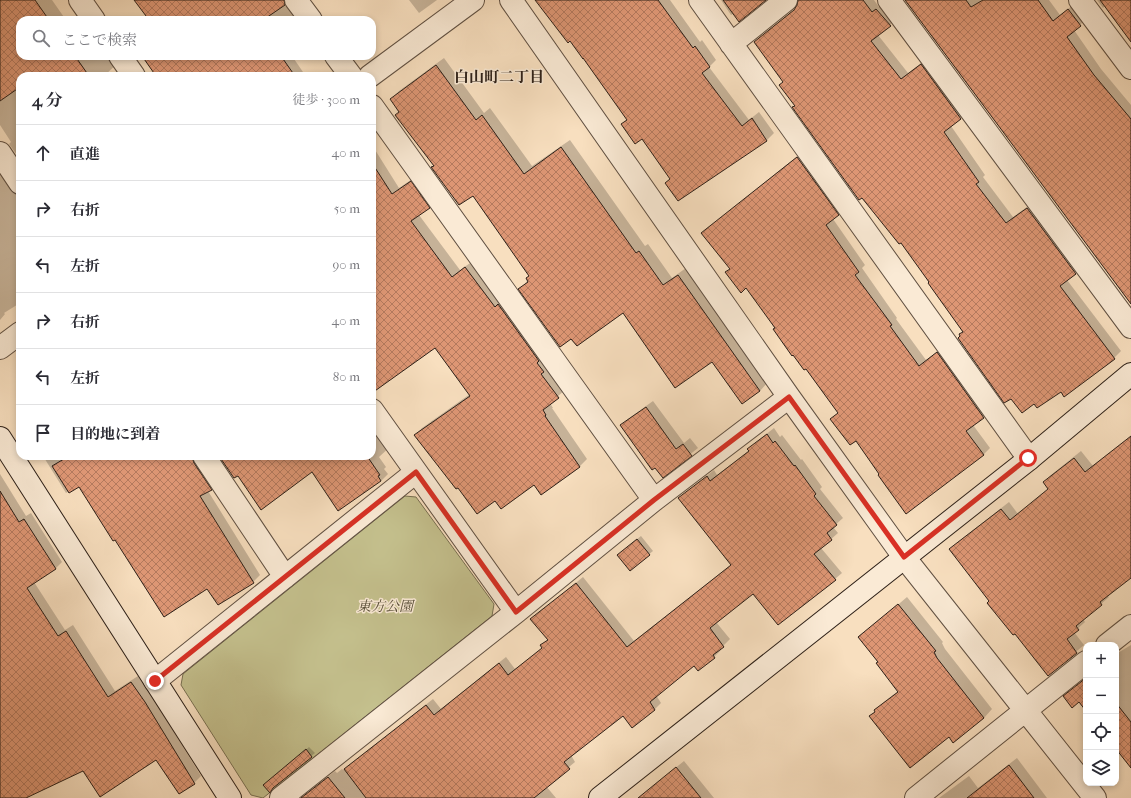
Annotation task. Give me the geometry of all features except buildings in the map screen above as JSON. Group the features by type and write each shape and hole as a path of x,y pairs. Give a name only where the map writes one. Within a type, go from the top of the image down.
{"street":[{"path":"80,0 91,16"},
{"path":"296,0 308,16"},
{"path":"375,72 473,0"},
{"path":"512,0 789,397 904,557 1095,798"},
{"path":"700,0 1028,458"},
{"path":"731,44 786,0"},
{"path":"889,0 1131,327"},
{"path":"1080,0 1131,68"},
{"path":"123,60 131,72"},
{"path":"339,60 348,72"},
{"path":"376,112 654,500"},
{"path":"0,153 16,177"},
{"path":"0,348 16,336"},
{"path":"600,798 1028,458 1131,374"},
{"path":"281,798 516,612 654,500 789,397"},
{"path":"376,416 516,612"},
{"path":"0,438 230,798"},
{"path":"207,460 285,577"},
{"path":"155,681 416,472"},
{"path":"1111,642 1131,626"},
{"path":"916,798 1083,664"}],"green space":[{"name":"東方公園","path":"405,496 416,497 494,604 492,616 263,798 251,795 181,685 183,674"}],"district":[{"name":"白山町二丁目","path":"499,77"}],"route":[{"path":"155,681 416,472 516,612 654,500 789,397 904,557 1028,458"}]}
